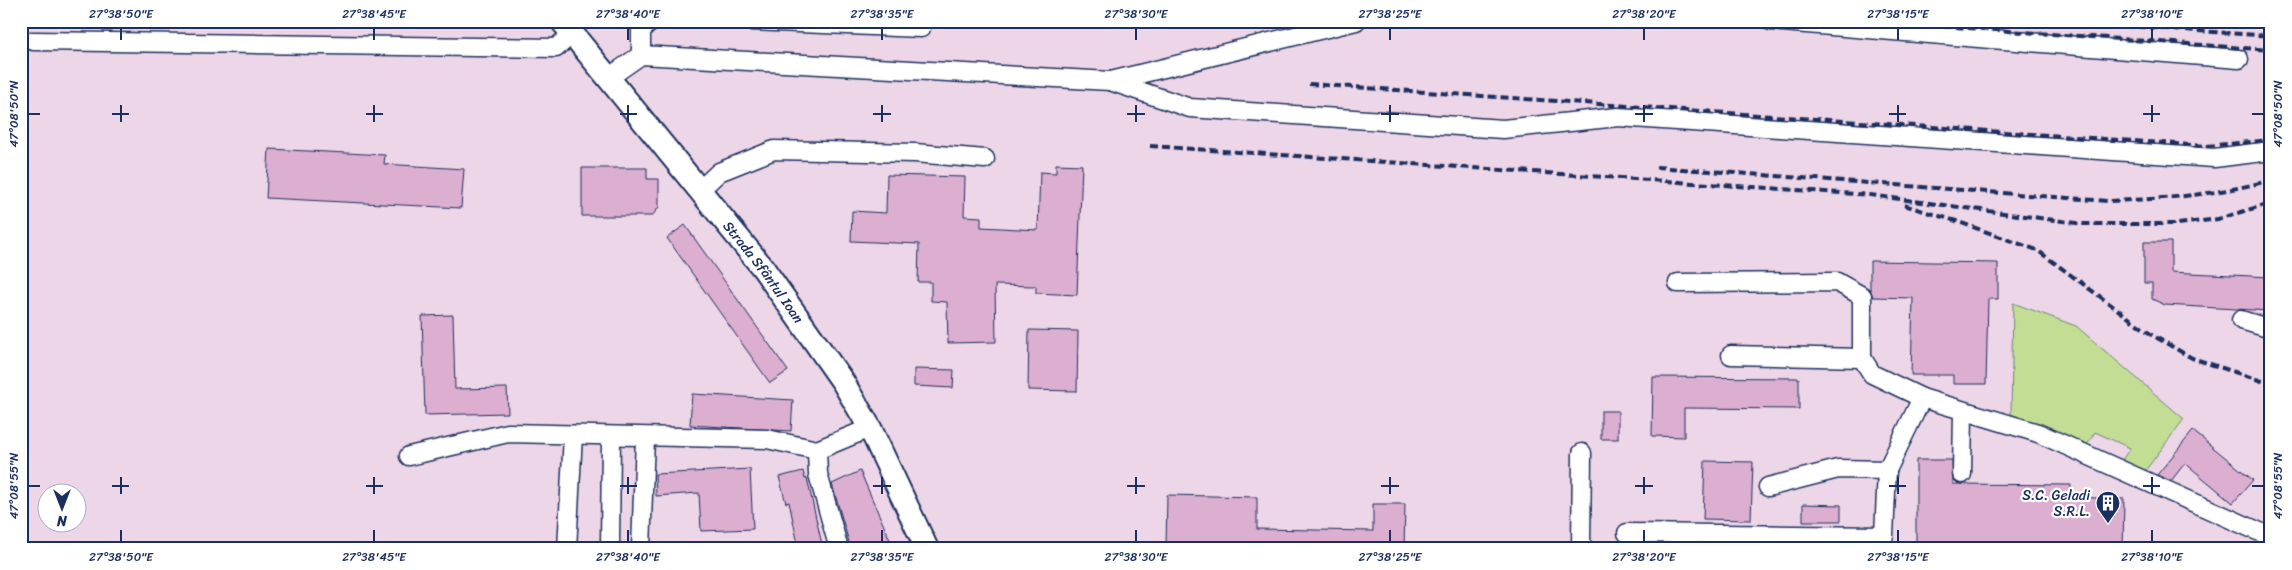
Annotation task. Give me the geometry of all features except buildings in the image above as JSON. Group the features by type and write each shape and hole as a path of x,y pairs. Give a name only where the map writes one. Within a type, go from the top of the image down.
{"main road":[{"name":"Strada Sfântul Ioan","path":"567,28 763,268 843,382 870,428 927,549"}],"lane":[{"path":"641,55 641,30 652,21"},
{"path":"749,21 921,28 922,21"},
{"path":"1110,81 1356,21"},
{"path":"1770,21 2239,59"},
{"path":"33,41 556,48 567,28"},
{"path":"608,78 641,55 1110,81 1190,108 1503,129 1618,117 2214,158 2271,151"},
{"path":"700,190 718,172 774,150 915,153 985,159"},
{"path":"1678,283 1837,282 1862,296 1862,358 1872,374 1922,398 2038,433 2271,537"},
{"path":"2241,320 2271,330"},
{"path":"1731,356 1862,358"},
{"path":"1627,533 1884,536 1886,470 1922,398"},
{"path":"1962,474 1964,411"},
{"path":"409,456 508,433 645,438 674,435 767,439 817,450 870,428"},
{"path":"567,549 573,435"},
{"path":"610,549 611,437"},
{"path":"641,549 645,438"},
{"path":"817,450 818,474 839,549"},
{"path":"1581,549 1582,453"},
{"path":"1768,487 1838,468 1886,470"}],"shaded area":[{"path":"21,21 2271,21 2271,549 21,549"}],"green space":[{"path":"2013,303 2076,326 2184,419 2145,471 2122,460 2130,448 2095,432 2087,445 2011,414"}],"railway":[{"path":"1872,21 2271,50"},
{"path":"2054,21 2271,36"},
{"path":"1309,84 2206,146 2271,140"},
{"path":"1150,146 1870,195 2084,224 2178,224 2218,219 2271,203"},
{"path":"1656,167 2108,201 2190,195 2231,189 2271,180"},
{"path":"1904,205 1956,221 2037,250 2152,335 2192,358 2271,384"}],"place":[{"name":"S.C. Geladi S.R.L.","path":"2108,524"}]}
